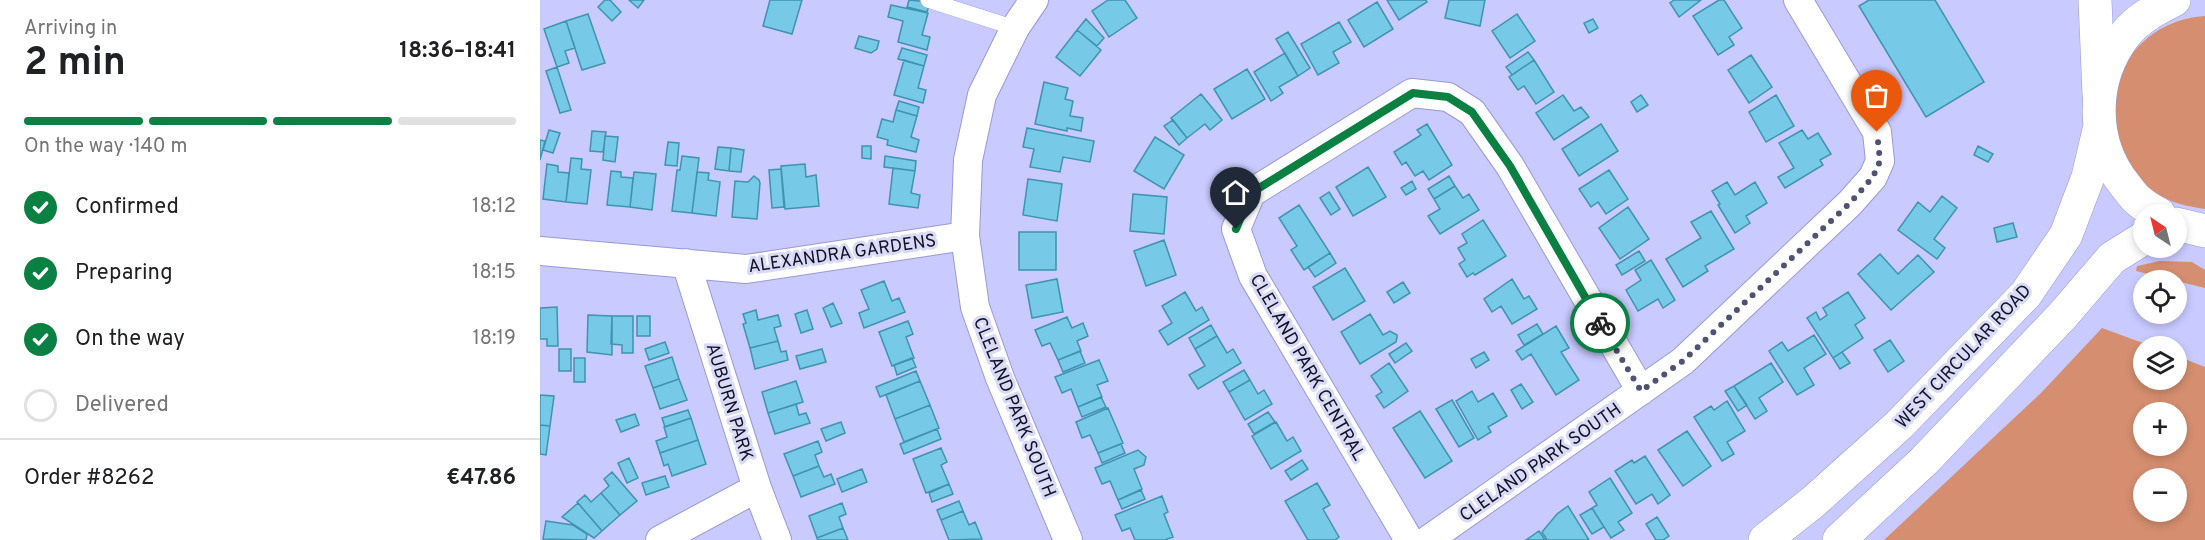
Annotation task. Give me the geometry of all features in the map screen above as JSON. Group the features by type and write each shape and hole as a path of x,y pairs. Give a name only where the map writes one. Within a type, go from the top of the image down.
{"main road":[{"path":"2095,0 2099,130 2112,169 2143,204"},
{"path":"2099,96 2108,63 2126,34 2152,11 2174,0"},
{"name":"WEST CIRCULAR ROAD","path":"1765,540 1813,502 1899,425 2026,294 2066,236 2088,177 2099,130"},
{"path":"2187,227 2205,231"},
{"path":"1839,540 1924,461 2063,315 2112,258 2133,245"}],"street":[{"name":"CLELAND PARK SOUTH","path":"1034,0 1015,28 981,95 968,160 965,236 975,307 1000,378 1068,540"},
{"name":"CLELAND PARK SOUTH","path":"1428,540 1683,361 1850,203 1873,177 1880,161 1877,132 1798,0"},
{"name":"CLELAND PARK CENTRAL","path":"1408,540 1253,276 1236,229 1251,193 1413,93 1448,97 1472,112 1510,166 1641,391"},
{"name":"ALEXANDRA GARDENS","path":"540,251 746,269 965,236"},
{"name":"AUBURN PARK","path":"686,263 757,488 777,540"},
{"path":"660,540 757,488"}],"lane":[{"path":"928,0 1015,28"}],"shaded area":[{"path":"2205,16 2205,209 2169,200 2157,194 2142,181 2119,147 2115,126 2114,105 2117,85 2124,67 2148,37 2184,19"},
{"path":"2160,261 2192,262 2205,270 2205,288 2187,284 2187,270 2136,270 2137,266"},
{"path":"2102,328 2133,339 2133,390 2187,390 2187,360 2205,367 2205,540 1884,540 2041,393"}],"building":[{"path":"605,0 610,0 621,12 612,21 598,7"},
{"path":"629,0 644,0 638,8"},
{"path":"770,0 802,0 792,34 763,26"},
{"path":"909,0 930,2 927,12 907,7"},
{"path":"1108,0 1125,0 1137,18 1109,37 1092,11"},
{"path":"1387,0 1426,0 1427,2 1399,20"},
{"path":"1449,0 1485,0 1480,26 1445,18"},
{"path":"1674,0 1701,0 1679,17 1670,3"},
{"path":"1719,0 1724,0 1742,28 1729,37 1734,45 1718,55 1693,16"},
{"path":"1869,0 1935,0 1984,82 1926,117 1859,6"},
{"path":"1377,2 1393,29 1364,47 1348,20"},
{"path":"891,5 928,13 922,35 930,37 927,50 898,42 903,21 888,17"},
{"path":"588,14 605,63 582,70 566,21"},
{"path":"1517,14 1535,41 1510,58 1492,31"},
{"path":"1086,19 1104,38 1097,46 1077,30"},
{"path":"1593,19 1598,28 1589,33 1584,23"},
{"path":"566,21 575,48 565,51 569,63 557,67 544,29"},
{"path":"1339,22 1351,42 1333,52 1339,63 1318,75 1301,44"},
{"path":"1077,30 1101,50 1080,76 1056,57"},
{"path":"1288,32 1310,68 1298,76 1276,39"},
{"path":"859,36 879,41 877,49 871,53 855,48"},
{"path":"902,48 927,55 924,66 898,59"},
{"path":"1528,52 1534,60 1512,75 1506,67"},
{"path":"1285,53 1298,76 1279,87 1283,93 1271,101 1254,72"},
{"path":"1751,55 1772,87 1749,103 1728,70"},
{"path":"904,60 924,66 918,88 926,90 923,103 894,95"},
{"path":"1534,60 1554,92 1536,104 1524,86 1518,90 1509,77"},
{"path":"557,67 571,110 560,113 546,71"},
{"path":"1247,69 1265,99 1232,119 1214,89"},
{"path":"1044,82 1068,88 1065,99 1073,101 1070,116 1083,118 1081,131 1067,128 1067,131 1035,124"},
{"path":"1201,94 1222,120 1210,130 1205,124 1187,138 1171,118"},
{"path":"1563,95 1574,111 1581,107 1589,117 1554,140 1536,113"},
{"path":"1641,95 1648,105 1637,112 1631,102"},
{"path":"1776,95 1794,126 1766,142 1749,112"},
{"path":"899,101 919,107 917,116 896,110"},
{"path":"896,110 917,116 911,137 919,140 916,152 887,145 888,140 877,137 882,119 893,122"},
{"path":"1173,120 1187,138 1179,145 1164,126"},
{"path":"1427,124 1452,165 1429,180 1423,171 1415,176 1406,162 1402,165 1394,152 1421,135 1417,130"},
{"path":"1601,124 1618,151 1579,176 1562,149"},
{"path":"1027,128 1094,141 1090,162 1063,157 1060,172 1030,167 1034,149 1023,147"},
{"path":"549,130 560,133 553,153 543,150"},
{"path":"1802,130 1808,139 1818,133 1831,154 1820,160 1823,165 1785,188 1778,177 1794,168 1779,143"},
{"path":"592,131 606,132 603,152 590,151"},
{"path":"605,136 618,137 615,162 603,160"},
{"path":"1155,137 1184,155 1164,189 1134,171"},
{"path":"540,140 545,141 540,160"},
{"path":"668,142 679,143 677,166 665,165"},
{"path":"862,146 871,146 871,159 862,158"},
{"path":"1978,146 1993,154 1988,162 1974,155"},
{"path":"718,147 731,148 729,171 715,169"},
{"path":"731,148 744,150 741,172 729,171"},
{"path":"682,156 699,158 692,213 672,211 677,170 680,170"},
{"path":"885,156 916,161 915,171 884,167"},
{"path":"571,158 582,159 581,169 591,170 587,204 566,202"},
{"path":"547,164 558,166 558,172 569,173 566,202 543,199"},
{"path":"805,164 806,177 816,175 819,206 785,209 781,166"},
{"path":"1368,167 1386,197 1353,216 1336,187"},
{"path":"893,168 915,171 911,193 920,195 918,208 889,204"},
{"path":"781,169 784,207 772,208 769,170"},
{"path":"1609,170 1628,199 1606,214 1598,202 1591,207 1579,189"},
{"path":"611,171 621,172 621,177 633,178 630,207 607,205"},
{"path":"634,172 656,174 652,210 630,207"},
{"path":"697,172 709,173 708,180 720,182 716,216 692,213"},
{"path":"754,176 760,183 757,219 732,217 735,181 748,182"},
{"path":"1449,176 1455,186 1434,199 1428,189"},
{"path":"1028,179 1062,184 1057,221 1023,215"},
{"path":"1412,181 1416,189 1406,195 1401,188"},
{"path":"1727,182 1735,195 1755,182 1767,203 1746,216 1750,223 1735,233 1712,191"},
{"path":"1455,186 1463,198 1469,194 1479,210 1440,234 1428,216 1440,209 1434,199"},
{"path":"1329,192 1340,209 1331,215 1320,198"},
{"path":"1133,194 1167,197 1164,234 1130,231"},
{"path":"1942,196 1957,208 1934,239 1945,248 1937,259 1898,230 1918,202 1930,212"},
{"path":"1299,205 1330,253 1304,270 1291,250 1297,246 1279,218"},
{"path":"1628,207 1649,239 1620,259 1599,228"},
{"path":"1711,211 1734,249 1705,266 1708,271 1683,287 1666,259 1701,238 1691,222"},
{"path":"1483,220 1506,256 1475,275 1473,273 1467,277 1459,264 1465,260 1458,248 1467,243 1462,234"},
{"path":"2013,223 2017,237 1997,242 1994,228"},
{"path":"1019,232 1056,232 1056,270 1019,270"},
{"path":"1164,240 1176,275 1146,286 1134,251"},
{"path":"1639,251 1645,261 1622,275 1616,265"},
{"path":"1330,253 1336,263 1315,277 1308,267"},
{"path":"1880,254 1898,274 1918,255 1934,272 1891,310 1858,274"},
{"path":"1651,260 1675,300 1663,308 1658,299 1638,311 1626,290 1641,280 1635,270"},
{"path":"1345,268 1365,301 1333,320 1313,287"},
{"path":"1057,279 1063,312 1032,318 1026,285"},
{"path":"1512,279 1524,299 1529,296 1537,309 1512,324 1501,306 1492,312 1484,299"},
{"path":"884,281 892,301 899,298 905,312 864,328 859,313 869,309 861,290"},
{"path":"1403,282 1410,293 1394,303 1387,292"},
{"path":"1185,292 1196,311 1202,307 1209,320 1168,345 1159,331 1172,323 1162,306"},
{"path":"1848,292 1865,318 1855,325 1863,338 1833,358 1807,318 1816,312 1820,320 1827,315 1823,308"},
{"path":"833,303 842,323 831,327 823,308"},
{"path":"557,307 558,346 547,346 547,339 540,339 540,308"},
{"path":"756,310 758,320 778,315 781,326 774,328 778,341 750,348 743,324 746,323 743,314"},
{"path":"807,310 813,329 801,333 795,314"},
{"path":"1370,314 1383,335 1390,331 1397,335 1397,338 1396,342 1360,364 1341,332"},
{"path":"588,315 612,316 612,355 587,352"},
{"path":"612,316 633,316 633,353 622,353 622,345 611,344"},
{"path":"637,316 650,316 650,336 637,336"},
{"path":"1067,317 1072,328 1083,323 1088,336 1077,341 1081,351 1058,360 1050,343 1042,346 1035,330"},
{"path":"908,321 913,334 906,337 914,358 892,366 879,332"},
{"path":"1537,324 1543,334 1524,345 1518,335"},
{"path":"1211,325 1217,336 1195,349 1189,338"},
{"path":"1556,326 1569,348 1561,352 1579,380 1556,395 1531,354 1522,360 1516,351"},
{"path":"1814,335 1826,354 1804,368 1814,385 1797,395 1769,351 1782,342 1788,351"},
{"path":"1217,336 1227,353 1233,349 1241,363 1198,389 1189,375 1205,366 1195,349"},
{"path":"1890,340 1904,361 1888,372 1874,350"},
{"path":"778,341 781,352 786,351 788,360 755,369 750,348"},
{"path":"665,342 669,353 649,360 645,349"},
{"path":"1406,343 1412,351 1395,363 1389,354"},
{"path":"559,349 571,349 571,371 559,371"},
{"path":"822,349 826,362 800,369 796,356"},
{"path":"1080,351 1085,363 1063,372 1058,360"},
{"path":"1484,352 1489,360 1476,368 1471,359"},
{"path":"1842,352 1850,363 1840,369 1833,358"},
{"path":"672,357 679,379 653,388 645,366"},
{"path":"574,358 585,358 585,382 574,382"},
{"path":"912,358 916,367 897,375 894,365"},
{"path":"1099,360 1108,381 1097,385 1102,397 1078,407 1071,389 1062,393 1055,377"},
{"path":"1389,363 1408,391 1384,408 1376,396 1382,392 1371,376"},
{"path":"1771,363 1783,382 1759,398 1767,411 1755,419 1734,386"},
{"path":"1244,370 1250,380 1229,392 1223,382"},
{"path":"916,371 920,381 880,397 876,387"},
{"path":"679,379 687,400 660,409 653,388"},
{"path":"1250,380 1258,394 1264,390 1272,404 1245,420 1229,392"},
{"path":"796,381 803,402 768,413 762,392"},
{"path":"920,381 930,405 895,419 886,395"},
{"path":"1521,384 1533,402 1522,409 1511,390"},
{"path":"1734,386 1747,405 1738,411 1725,391"},
{"path":"1472,391 1478,402 1493,393 1507,416 1488,427 1491,432 1478,440 1456,401"},
{"path":"540,395 554,396 550,426 540,425"},
{"path":"1101,397 1106,407 1082,417 1078,407"},
{"path":"1452,400 1474,438 1459,447 1436,409"},
{"path":"1727,401 1745,431 1727,442 1734,454 1722,461 1694,417 1711,406 1714,410"},
{"path":"796,404 799,415 806,413 810,423 775,434 768,413"},
{"path":"930,405 939,428 904,442 895,419"},
{"path":"1108,408 1123,443 1098,453 1090,435 1082,438 1076,422"},
{"path":"688,410 691,418 665,427 662,418"},
{"path":"1420,411 1452,461 1425,478 1393,428"},
{"path":"1268,412 1275,422 1254,434 1248,424"},
{"path":"635,414 639,425 621,432 616,420"},
{"path":"691,418 698,440 660,453 656,441 667,437 664,427"},
{"path":"841,422 845,433 826,441 821,429"},
{"path":"1276,422 1287,441 1293,437 1301,451 1271,469 1252,436"},
{"path":"540,425 550,426 546,455 540,454"},
{"path":"937,429 941,439 904,454 900,444"},
{"path":"1687,431 1711,466 1683,486 1658,450"},
{"path":"698,440 706,464 672,476 668,464 664,466 660,453"},
{"path":"818,441 822,452 815,455 819,466 793,476 784,454"},
{"path":"1121,444 1125,453 1102,463 1098,453"},
{"path":"941,448 947,462 941,465 949,484 926,493 913,459"},
{"path":"1138,450 1146,457 1144,465 1134,469 1142,489 1118,500 1110,481 1102,484 1095,468"},
{"path":"1645,456 1670,495 1658,504 1652,494 1636,504 1615,471 1632,460 1634,463"},
{"path":"629,458 638,478 627,483 618,463"},
{"path":"1302,460 1308,469 1291,480 1285,471"},
{"path":"819,466 824,477 831,474 835,484 801,497 793,476"},
{"path":"862,469 867,482 842,492 837,479"},
{"path":"612,472 637,501 620,515 601,493 609,486 604,479"},
{"path":"665,476 669,487 646,495 642,483"},
{"path":"1610,478 1632,513 1618,522 1624,530 1611,538 1592,508 1597,505 1589,492"},
{"path":"1317,483 1330,505 1323,509 1339,537 1335,540 1308,540 1285,501"},
{"path":"949,484 953,494 932,502 929,493"},
{"path":"1141,490 1145,499 1122,509 1118,500"},
{"path":"601,493 620,515 602,531 577,502 585,495 591,502"},
{"path":"1162,496 1168,512 1164,514 1173,537 1165,540 1135,540 1130,528 1122,531 1115,515"},
{"path":"959,501 963,511 941,520 937,510"},
{"path":"578,503 602,531 594,538 562,517"},
{"path":"842,503 846,514 839,517 843,528 817,538 809,516"},
{"path":"1568,506 1589,540 1547,540 1542,532 1557,514"},
{"path":"1592,508 1604,527 1592,534 1580,515"},
{"path":"963,511 969,525 975,522 982,539 949,540 941,520"},
{"path":"1657,517 1669,536 1663,540 1656,540 1646,524"},
{"path":"546,521 573,525 587,534 586,540 543,539"},
{"path":"843,528 848,540 818,540 817,538"},
{"path":"1539,531 1545,540 1526,540"}],"way so far":[{"path":"1600,323 1641,391 1683,361 1850,203 1873,177 1880,161 1877,132"}],"route":[{"path":"1236,229 1251,193 1413,93 1448,97 1472,112 1510,166 1600,323"}]}
